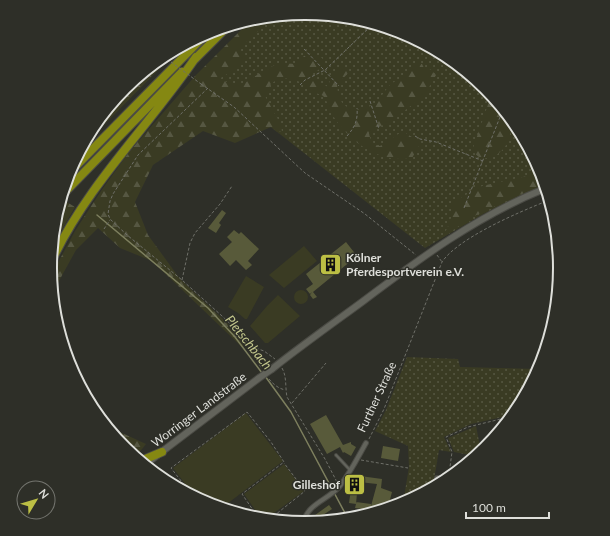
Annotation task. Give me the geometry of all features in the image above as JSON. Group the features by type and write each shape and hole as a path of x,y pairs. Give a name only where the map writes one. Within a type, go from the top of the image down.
{"highway":[{"path":"71,186 218,36"},
{"path":"82,159 192,48"},
{"path":"58,248 98,183 178,83 196,58"},
{"path":"146,459 162,452"}],"main road":[{"name":"Worringer Landstraße","path":"149,461 259,378 272,369 280,367 420,258 484,218 541,191"}],"street":[{"name":"Further Straße","path":"306,516 312,507 338,488 366,443"}],"lane":[{"path":"336,455 350,470"}],"path":[{"path":"300,85 305,80 325,70 369,28"},
{"path":"304,49 339,86"},
{"path":"169,61 234,107 305,174 365,214 420,258"},
{"path":"208,88 138,155 110,201 108,209 110,219 127,235 182,280 239,332 250,346 270,354 284,372 287,384 287,397 325,459 338,488"},
{"path":"370,101 379,129"},
{"path":"347,136 356,125 358,116 357,108"},
{"path":"464,208 501,115"},
{"path":"415,136 420,139 436,142 483,161"},
{"path":"182,280 190,243 195,232 220,204 232,186"},
{"path":"437,254 442,262 451,252 482,231 524,210 544,202"},
{"path":"104,229 110,219"},
{"name":"Further Straße","path":"366,443 384,409 442,262"},
{"path":"258,349 258,362 262,369"},
{"path":"291,404 326,364"},
{"path":"269,379 279,388 286,390"},
{"path":"184,484 171,468 247,412 305,491 275,514"},
{"path":"452,468 450,466 452,452 446,437 468,427 502,419"},
{"path":"356,460 408,468"},
{"path":"253,510 242,494 284,462"}],"green space":[{"path":"305,20 337,22 369,28 385,33 429,53 456,71 469,82 491,104 511,130 520,144 540,187 485,213 425,248 206,76 259,25"},
{"path":"268,23 240,47 240,51 247,59 237,68 219,79 233,84 243,84 278,63 296,64 304,56 311,53 322,58 326,65 312,74 314,79 328,87 331,78 336,71 348,68 349,72 337,85 338,95 342,103 347,107 360,110 369,107 377,101 393,82 406,75 416,63 422,64 425,70 430,69 436,75 424,96 388,123 374,129 369,133 372,142 375,145 380,146 403,131 419,142 419,146 412,158 399,159 387,157 364,148 337,122 323,96 314,92 298,81 289,78 273,82 268,88 265,96 281,125 282,132 277,132 271,127 235,143 203,131 153,165 135,202 148,235 180,279 240,335 244,349 152,261 120,248 98,228 76,250 58,283 57,264 75,231 101,191 129,152 195,76 243,28"},
{"path":"164,64 99,130 119,104 135,88"},
{"path":"489,102 511,130 507,144 503,150 492,157 479,157 472,151"},
{"path":"535,174 539,186 470,218 442,238 450,221 453,202 482,186"},
{"path":"66,201 75,207 59,234"},
{"path":"304,246 317,261 284,288 269,275"},
{"path":"246,276 264,287 247,319 245,319 228,307"},
{"path":"298,290 304,290 308,294 308,300 304,304 298,304 294,300 294,294"},
{"path":"278,295 300,316 268,343 265,343 250,326"},
{"path":"407,357 458,359 460,367 531,369 520,392 504,417 471,424 444,437 451,452 439,450 434,480 404,495 409,467 408,446 375,431 386,410"},
{"path":"246,413 283,461 227,504 186,486 173,468"},
{"path":"476,426 480,444 468,455 454,452 448,438"},
{"path":"119,431 146,444 139,452"},
{"path":"284,464 304,491 273,514 256,511 244,494"}],"building":[{"path":"222,210 226,213 219,223 221,225 216,233 208,228"},
{"path":"234,230 239,234 241,232 259,249 248,261 252,265 246,270 236,260 230,266 219,254 232,242 227,237"},
{"name":"Kölner Pferdesportverein e.V.","path":"346,242 357,256 313,292 317,297 313,299 310,295 312,292 310,294 306,289 313,284 306,274"},
{"path":"326,415 343,445 351,442 351,444 356,447 351,456 344,452 343,453 340,447 327,454 310,424"},
{"path":"383,446 400,449 398,461 381,458"},
{"path":"353,475 382,479 381,488 392,492 390,501 373,507 371,506 377,484 359,482 356,504 349,503"},
{"path":"356,502 371,504 371,507 363,509 355,508"},
{"path":"329,505 332,509 323,515 315,515"}],"waterway":[{"name":"Pletschbach","path":"97,215 208,308 235,337 262,373"},
{"name":"Pletschbach","path":"265,376 291,412 345,513"}],"place":[{"name":"Kölner Pferdesportverein e.V.","path":"331,265"},
{"name":"Gilleshof","path":"355,485"}]}
